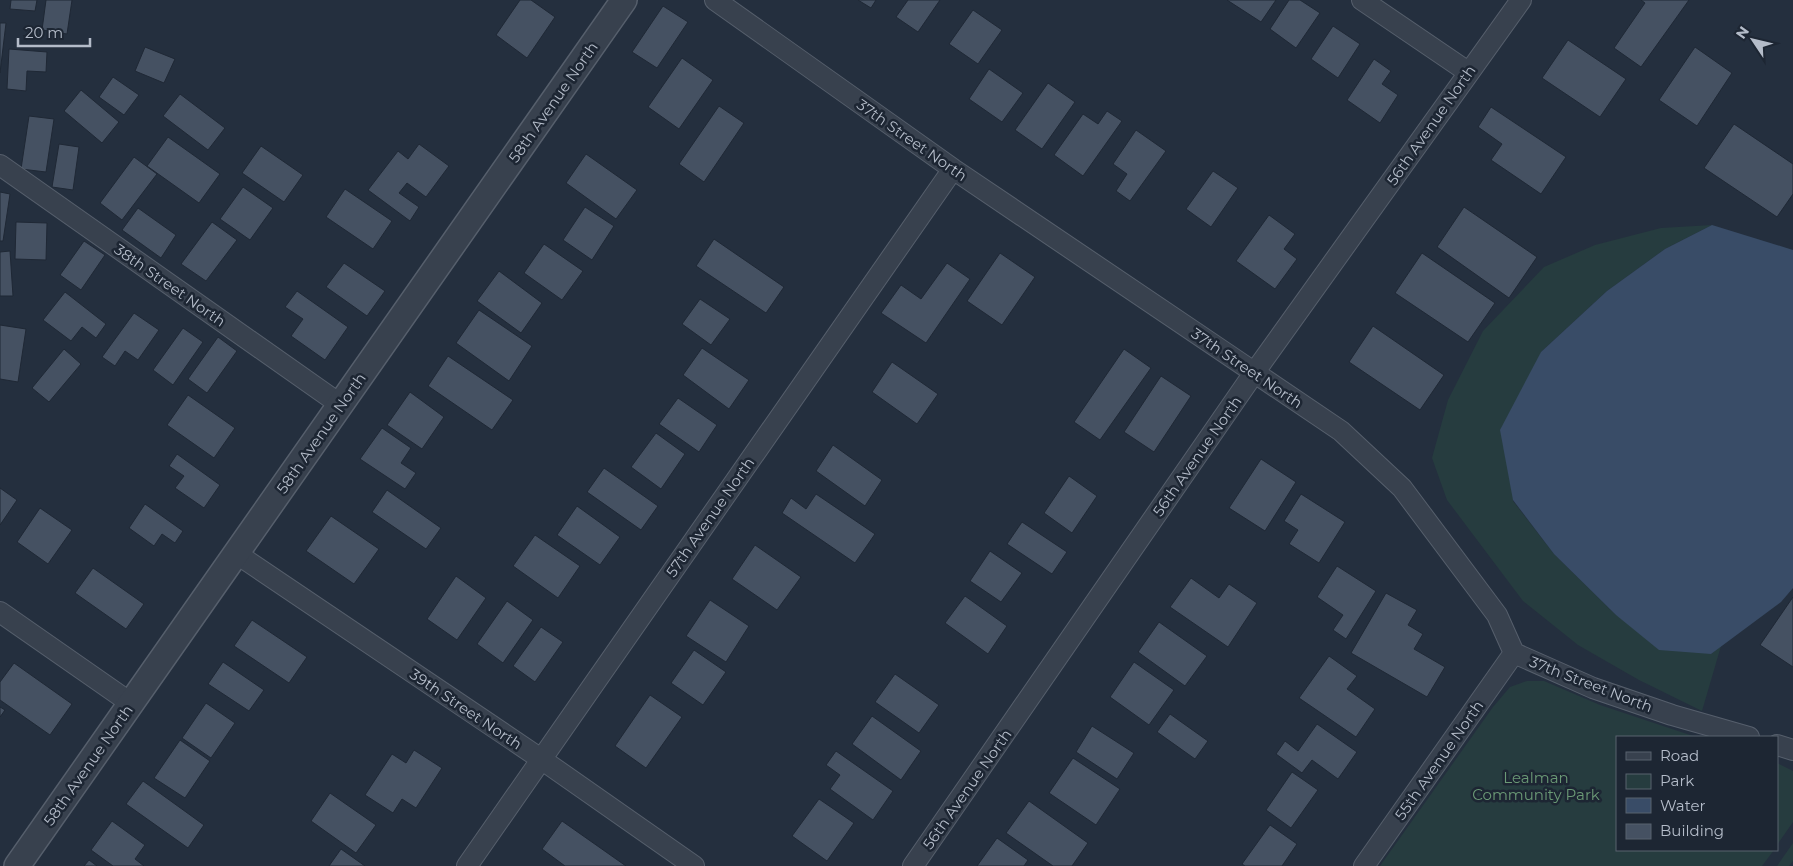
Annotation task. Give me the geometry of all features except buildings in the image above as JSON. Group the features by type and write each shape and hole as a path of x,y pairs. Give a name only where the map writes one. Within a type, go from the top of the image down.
{"street":[{"name":"58th Avenue North","path":"17,866 624,0"},
{"name":"37th Street North","path":"715,0 953,169 1341,431 1402,488 1497,615 1514,653 1593,688 1672,715 1746,736"},
{"path":"1362,0 1468,72"},
{"name":"56th Avenue North","path":"913,866 1254,373 1521,0"},
{"name":"38th Street North","path":"0,166 341,405"},
{"name":"57th Avenue North","path":"467,866 953,169"},
{"name":"39th Street North","path":"236,554 541,759 694,866"},
{"path":"0,612 132,704"},
{"name":"55th Avenue North","path":"1364,866 1514,653"},
{"path":"1778,745 1793,750"}],"green space":[{"path":"1712,225 1665,249 1607,291 1541,352 1513,501 1554,554 1616,615 1711,654 1721,646 1702,711 1639,680 1578,645 1523,601 1447,500 1432,458 1448,400 1483,331 1544,267 1595,245 1661,228"},
{"name":"Lealman Community Park","path":"1527,681 1544,681 1600,705 1693,736 1616,736 1616,851 1773,851 1762,866 1380,866 1493,707 1510,687"},
{"path":"1778,764 1793,771 1793,822 1778,844"},
{"path":"1793,843 1793,861 1789,866 1777,866"}],"water":[{"path":"1712,225 1793,250 1793,588 1781,602 1711,654 1659,650 1616,615 1554,554 1513,500 1500,430 1541,352 1607,291 1665,249"}]}
